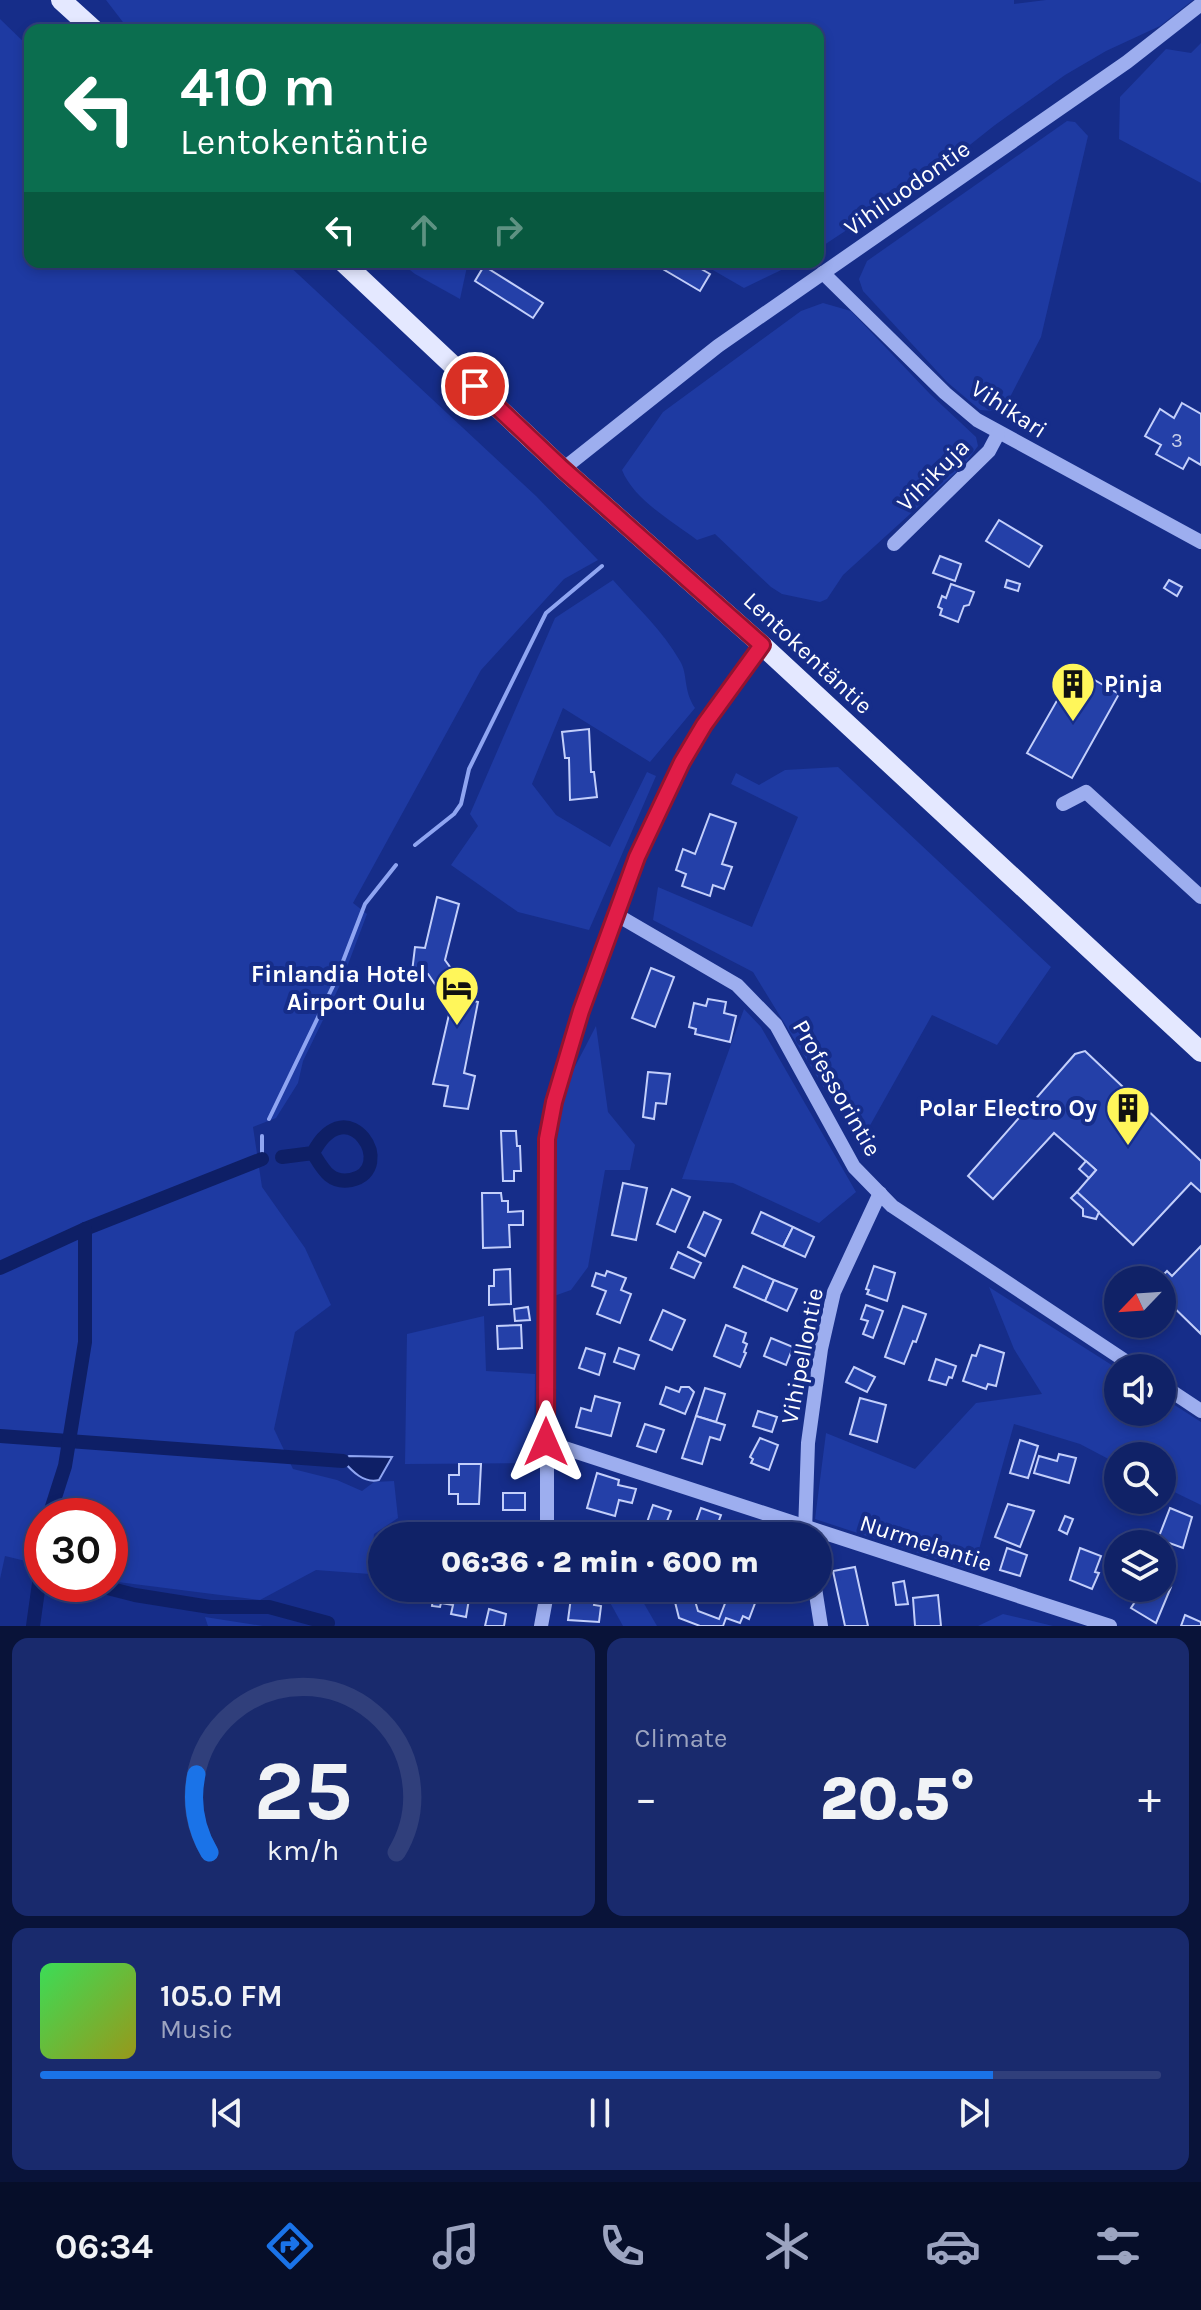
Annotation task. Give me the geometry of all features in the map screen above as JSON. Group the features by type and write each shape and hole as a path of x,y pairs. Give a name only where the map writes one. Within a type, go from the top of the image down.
{"main road":[{"path":"61,0 87,24"},
{"name":"Lentokentäntie","path":"349,268 563,469 762,645 1201,1052"}],"street":[{"name":"Vihiluodontie","path":"563,469 718,346 1127,62 1201,4"},
{"name":"Vihikari","path":"823,273 945,393 977,420 1201,542"},
{"name":"Vihikuja","path":"894,544 989,451 998,434"},
{"path":"547,1522 547,1139 554,1102 597,962 637,857 671,781 704,725 762,645"},
{"path":"1063,804 1086,792 1201,897"},
{"name":"Professorintie","path":"617,915 737,985 776,1025 854,1167 892,1206 1115,1354"},
{"name":"Vihipellontie","path":"804,1522 808,1443 821,1349 834,1292 880,1193"},
{"path":"1176,1394 1201,1411"},
{"name":"Nurmelantie","path":"546,1442 778,1522"},
{"name":"Nurmelantie","path":"832,1540 1110,1626"},
{"path":"541,1626 545,1602"},
{"path":"817,1602 821,1626"}],"shaded area":[{"path":"106,0 1014,0 1014,4 1046,0 1193,0 1160,26 1106,51 1065,75 942,167 824,245 824,24 124,24"},
{"path":"0,19 24,42 24,268 291,268 536,496 598,560 564,579 481,670 353,903 367,914 341,983 303,1061 298,1083 276,1118 253,1127 262,1187 305,1248 331,1305 295,1332 274,1429 293,1469 337,1480 362,1491 374,1482 394,1481 398,1518 392,1522 368,1522 368,1574 316,1570 260,1600 128,1583 128,1498 24,1498 24,1561 5,1556 0,1579"},
{"path":"1201,43 1201,183 1119,139 1120,97 1166,49 1191,53"},
{"path":"1067,121 1075,122 1088,136 1041,337 1009,399 995,411 980,410 947,382 863,291 859,279 867,261"},
{"path":"408,268 467,268 460,299"},
{"path":"709,268 786,268 744,288"},
{"path":"823,303 851,311 976,437 978,446 964,465 843,575 827,599 820,602 782,594 771,587 715,534 697,540 644,500 622,470 663,412 801,311"},
{"path":"613,580 673,650 682,666 695,708 650,762 563,708 532,784 556,815 610,847 647,772 656,776 589,930 518,912 451,865 478,826 470,814 555,618"},
{"path":"838,767 1051,967 997,1045 932,1015 859,1145 753,972 653,920 658,887 752,927 798,817 731,784 736,773 759,785 785,770"},
{"path":"744,1009 761,1027 856,1192 819,1223 733,1183 682,1179"},
{"path":"596,1026 608,1112 635,1145 630,1170 605,1170 588,1267 571,1290 554,1296 555,1140 567,1082"},
{"path":"989,1287 1104,1360 1104,1426 1176,1426 1176,1406 1201,1422 1201,1505 1176,1493 1176,1442 1104,1442 1104,1457 1080,1444 1014,1424 973,1571 832,1525 832,1522 815,1519 826,1433 915,1469 976,1403 1042,1394 1014,1349"},
{"path":"484,1316 486,1371 535,1374 534,1463 405,1464 407,1334"},
{"path":"349,1456 392,1457 379,1480 374,1481 350,1469 343,1461"},
{"path":"610,1602 643,1602 657,1626 623,1626"},
{"path":"1003,1614 1053,1626 978,1626"},
{"path":"205,1617 263,1626 208,1626"}],"building":[{"path":"483,268 487,268 543,303 533,318 475,281"},
{"path":"661,268 700,268 710,274 700,291"},
{"path":"1182,403 1201,414 1201,465 1189,458 1183,469 1156,454 1161,445 1145,436 1160,409 1174,418"},
{"path":"999,520 1042,546 1029,567 986,541"},
{"path":"940,556 961,564 955,581 933,573"},
{"path":"1007,580 1020,584 1018,591 1005,587"},
{"path":"1169,580 1182,587 1177,596 1164,588"},
{"path":"951,584 974,592 958,622 940,615 942,609 938,607 942,596 946,598"},
{"name":"Pinja","path":"1075,669 1119,694 1072,778 1027,753"},
{"path":"589,729 591,772 594,772 597,797 570,800 569,758 565,758 562,732"},
{"path":"710,814 736,823 722,864 732,867 724,889 713,885 710,896 682,886 686,874 676,870 683,849 695,854"},
{"path":"437,897 459,904 445,960 466,989 447,1002 428,974 412,972 415,947 425,948"},
{"path":"651,968 674,977 655,1027 632,1018"},
{"path":"462,998 478,1002 464,1073 475,1076 468,1109 444,1106 448,1086 433,1084 451,1006"},
{"path":"708,999 726,1002 724,1013 736,1016 730,1042 695,1034 696,1029 689,1027 694,1003 706,1006"},
{"name":"Polar Electro Oy","path":"1085,1051 1201,1161 1201,1192 1191,1183 1133,1245 1077,1192 1096,1170 1054,1133 993,1199 968,1176 1075,1054"},
{"path":"648,1072 670,1074 666,1104 656,1103 654,1119 643,1117"},
{"path":"501,1131 516,1131 517,1146 520,1146 521,1171 514,1171 514,1181 503,1181"},
{"path":"1086,1161 1096,1170 1089,1178 1079,1169"},
{"path":"623,1183 647,1188 636,1240 612,1235"},
{"path":"672,1189 690,1197 675,1232 657,1224"},
{"path":"1077,1192 1099,1212 1096,1219 1083,1216 1083,1209 1071,1198"},
{"path":"482,1193 501,1193 502,1201 508,1201 508,1212 523,1211 523,1225 509,1225 510,1247 483,1248"},
{"path":"704,1212 721,1220 705,1256 688,1247"},
{"path":"761,1212 793,1227 783,1247 752,1233"},
{"path":"793,1227 814,1237 805,1257 783,1247"},
{"path":"1201,1246 1201,1334 1176,1310 1176,1272"},
{"path":"678,1252 701,1263 694,1278 671,1268"},
{"path":"743,1266 774,1280 765,1301 734,1287"},
{"path":"874,1266 895,1273 887,1301 867,1294"},
{"path":"510,1269 511,1304 489,1305 489,1286 494,1286 494,1270"},
{"path":"607,1271 626,1278 621,1290 631,1294 620,1323 597,1314 606,1291 592,1286 596,1273 605,1276"},
{"path":"774,1280 797,1289 787,1311 765,1301"},
{"path":"866,1305 883,1311 873,1338 863,1334 868,1321 861,1319"},
{"path":"903,1306 926,1314 904,1364 885,1357"},
{"path":"528,1307 530,1320 515,1321 514,1309"},
{"path":"663,1310 685,1320 672,1350 650,1340"},
{"path":"521,1325 522,1348 498,1349 497,1326"},
{"path":"726,1325 746,1333 743,1342 747,1344 746,1353 740,1367 714,1356"},
{"path":"771,1338 793,1347 786,1365 764,1356"},
{"path":"980,1345 1004,1353 996,1386 988,1384 986,1389 963,1381 972,1355 976,1356"},
{"path":"586,1348 605,1354 599,1375 579,1368"},
{"path":"619,1348 639,1355 634,1369 614,1362"},
{"path":"936,1359 956,1366 946,1385 929,1380"},
{"path":"854,1367 875,1377 867,1392 846,1382"},
{"path":"666,1387 679,1392 681,1387 689,1387 694,1392 685,1414 660,1404"},
{"path":"705,1388 725,1394 716,1422 696,1416"},
{"path":"595,1396 620,1403 611,1436 576,1427 581,1408 591,1411"},
{"path":"860,1398 886,1405 877,1442 850,1434"},
{"path":"758,1411 777,1417 772,1432 753,1426"},
{"path":"696,1416 725,1425 720,1440 710,1437 702,1464 682,1458"},
{"path":"645,1424 664,1430 656,1452 637,1446"},
{"path":"760,1438 778,1445 769,1470 751,1463 753,1459 750,1457"},
{"path":"1020,1440 1038,1446 1028,1478 1010,1473"},
{"path":"1059,1454 1076,1458 1069,1483 1034,1473 1039,1456 1057,1461"},
{"path":"459,1464 481,1464 479,1504 458,1504 458,1494 449,1494 449,1475 459,1475"},
{"path":"597,1473 619,1480 618,1485 636,1489 632,1503 619,1500 615,1516 587,1508"},
{"path":"503,1493 525,1493 525,1510 503,1510"},
{"path":"1008,1504 1034,1511 1020,1547 995,1537"},
{"path":"653,1505 671,1511 667,1522 647,1522"},
{"path":"701,1508 721,1515 718,1522 696,1522"},
{"path":"1176,1510 1192,1517 1183,1548 1176,1545 1176,1530 1161,1530 1168,1514 1176,1514"},
{"path":"1065,1516 1073,1519 1067,1534 1059,1530"},
{"path":"1007,1548 1027,1555 1020,1576 1000,1570"},
{"path":"1080,1548 1101,1556 1095,1572 1099,1573 1092,1589 1070,1580"},
{"path":"855,1567 868,1626 845,1626 833,1571"},
{"path":"904,1581 908,1604 896,1605 893,1583"},
{"path":"938,1595 941,1626 915,1626 913,1598"},
{"path":"432,1602 468,1602 466,1617 451,1614 453,1605 441,1603 440,1607 432,1606"},
{"path":"570,1602 595,1602 594,1605 601,1606 599,1622 568,1620"},
{"path":"675,1602 695,1602 698,1611 719,1619 726,1602 755,1602 749,1619 743,1616 740,1623 726,1618 723,1626 700,1626 679,1618"},
{"path":"1135,1602 1165,1602 1156,1623 1131,1608"},
{"path":"489,1609 506,1614 504,1626 485,1626"},
{"path":"1185,1615 1201,1622 1201,1626 1181,1626"}],"waterway":[{"path":"415,845 454,814 461,804 469,769 546,613 602,566"},
{"path":"269,1119 335,982 365,904 396,865"},
{"path":"282,1157 313,1153 328,1174 344,1181 365,1173 370,1162 369,1149 353,1129 340,1128 327,1135 313,1153"},
{"path":"262,1136 262,1159"},
{"path":"0,1268 85,1229 262,1159"},
{"path":"55,1498 65,1466 85,1342 85,1229"},
{"path":"0,1436 343,1461"},
{"path":"128,1593 210,1607 269,1607 328,1623"},
{"path":"33,1626 36,1602"}],"place":[{"name":"Pinja","path":"1073,723"},
{"name":"Finlandia Hotel Airport Oulu","path":"457,1027"},
{"name":"Polar Electro Oy","path":"1128,1147"}],"route":[{"path":"475,386 563,469 762,645 704,725 671,781 637,857 597,962 554,1102 547,1139 546,1442"}]}
